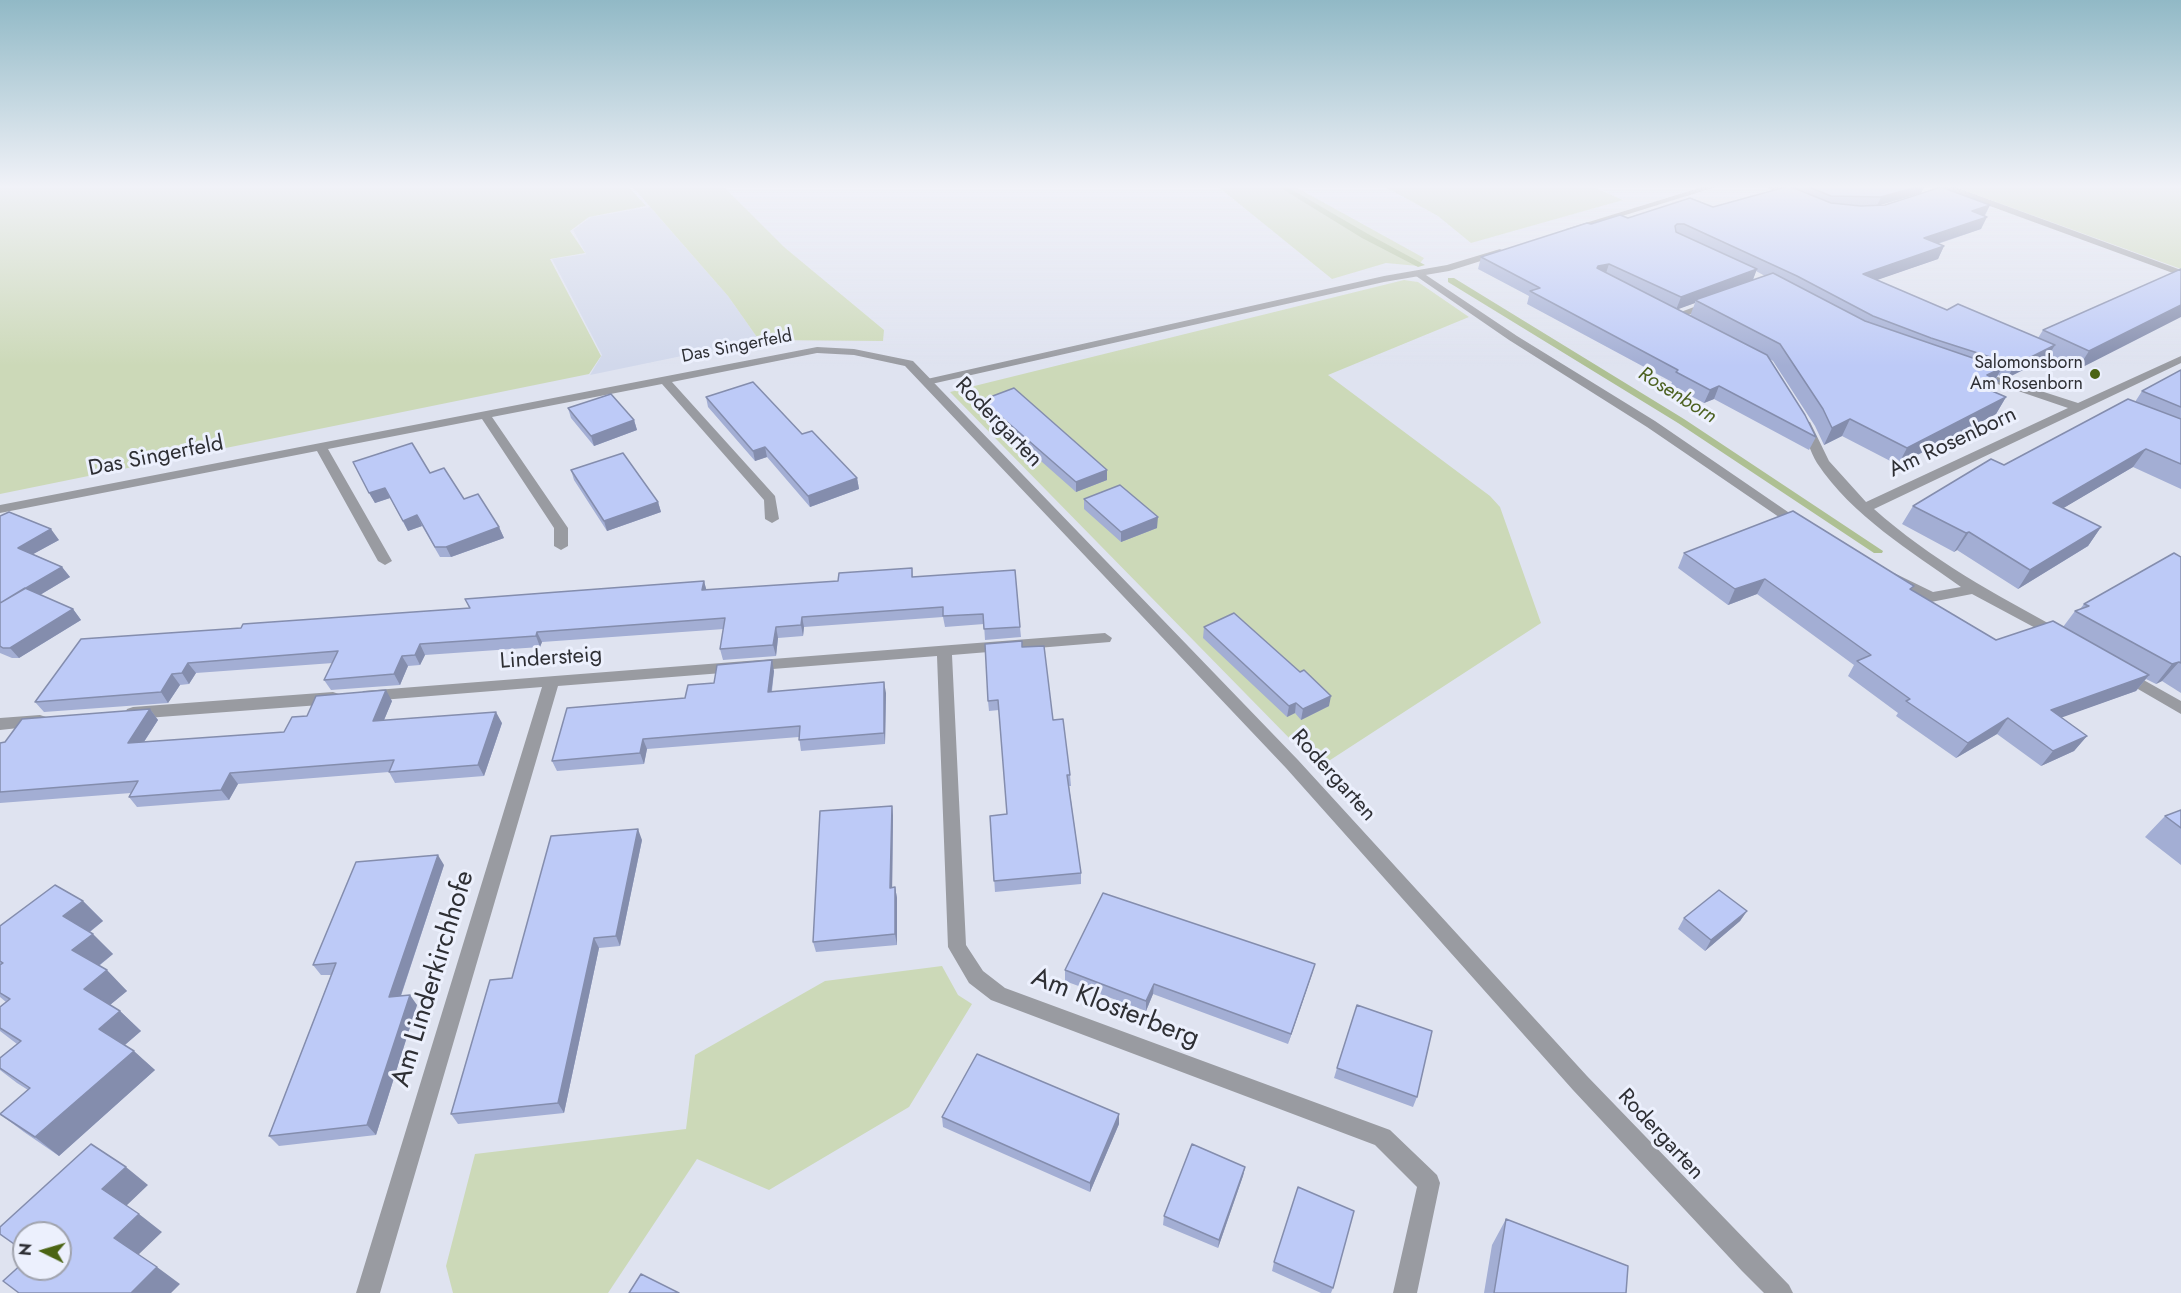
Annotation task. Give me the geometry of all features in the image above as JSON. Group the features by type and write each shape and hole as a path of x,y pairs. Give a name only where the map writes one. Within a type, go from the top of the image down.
{"street":[{"path":"2105,245 2181,273"},
{"path":"927,382 1384,279 1449,268 1514,247"},
{"path":"1420,274 1503,332 1651,424 1807,530"},
{"path":"1693,324 1671,314 1726,298"},
{"name":"Rodergarten","path":"817,351 854,351 909,363 1292,764 1580,1083 1781,1293"},
{"name":"Das Singerfeld","path":"0,509 817,351"},
{"name":"Am Rosenborn","path":"1865,508 2181,359"},
{"path":"1965,370 2078,407"},
{"name":"Das Singerfeld","path":"664,379 770,499 772,519"},
{"path":"2091,400 2111,408"},
{"path":"486,416 561,528 561,546"},
{"path":"1801,418 1824,464 1881,523 1974,589 2073,644"},
{"path":"321,447 385,561"},
{"path":"1879,570 1931,597 1974,589"},
{"name":"Lindersteig","path":"117,715 1105,638"},
{"name":"Am Klosterberg","path":"945,652 957,948 976,977 998,994 1382,1137 1429,1183 1405,1293"},
{"path":"2112,667 2181,708"},
{"name":"Am Linderkirchhofe","path":"368,1293 552,681"},
{"path":"0,724 59,719"}],"shaded area":[{"path":"581,245 684,245 728,296 759,340 590,375 602,355 552,259 586,254"}],"green space":[{"path":"0,245 580,245 585,253 550,259 601,356 589,374 0,494"},
{"path":"684,245 782,245 884,330 883,341 759,340 728,296"},
{"path":"1290,245 1401,245 1424,258 1418,266 1386,263 1332,279"},
{"path":"2116,245 2181,245 2181,269"},
{"path":"1404,280 1418,282 1469,317 1328,375 1490,496 1500,507 1541,623 1321,766 1294,743 950,392"},
{"path":"942,966 958,995 972,1004 909,1107 769,1190 697,1159 608,1293 453,1293 446,1266 475,1154 686,1129 695,1055 825,981"}],"building":[{"path":"1517,245 1705,245 1757,269 1681,297 1609,264 1597,268 1767,355 1805,415 1816,437 1719,386 1710,390 1676,372 1678,370 1530,291 1540,288 1481,257"},
{"path":"1730,245 1942,245 1863,274 1947,310 1958,304 2055,345 2015,365 1931,338 1873,316 1797,276"},
{"path":"2181,269 2181,305 2089,351 2043,330"},
{"path":"1773,273 1865,321 2002,368 1987,375 1999,381 1985,388 2006,397 1907,448 1850,419 1832,428 1823,409 1780,344 1695,300"},
{"path":"2181,370 2181,407 2142,391"},
{"path":"753,382 802,434 812,431 857,478 808,496 765,447 753,451 706,397"},
{"path":"1014,388 1107,470 1076,482 982,400"},
{"path":"611,394 634,420 591,436 568,408"},
{"path":"2128,399 2181,419 2181,464 2146,449 2053,503 2101,527 2030,570 1969,532 1966,533 1913,506 1991,459 2004,465"},
{"path":"412,443 430,473 444,468 464,499 478,494 499,527 446,547 435,547 417,515 403,521 385,488 369,493 353,462"},
{"path":"623,453 658,502 604,521 571,470"},
{"path":"1120,485 1158,517 1121,532 1084,499"},
{"path":"1793,511 1914,586 1910,589 1996,640 2053,621 2149,675 2051,710 2087,736 2053,751 2008,718 1968,743 1906,701 1910,699 1857,661 1871,655 1765,579 1735,589 1684,553"},
{"path":"9,512 51,529 18,548 62,567 0,603 0,516"},
{"path":"2174,553 2181,557 2181,663 2172,664 2075,611 2089,606 2084,604"},
{"path":"912,568 912,577 1015,570 1020,627 984,629 983,614 943,616 943,607 802,617 801,625 776,627 773,645 720,649 725,618 537,632 536,636 420,644 415,655 402,656 394,674 324,680 338,651 188,663 182,673 172,674 161,692 35,702 81,639 241,628 243,624 470,608 465,599 704,581 702,590 838,581 839,573"},
{"path":"25,588 73,609 10,648 3,648 0,646 0,603"},
{"path":"1234,613 1300,672 1304,670 1331,696 1303,709 1296,703 1289,706 1204,627"},
{"path":"1022,641 1022,647 1044,646 1053,720 1063,719 1070,775 1067,775 1081,873 994,881 990,816 1007,814 998,700 988,701 985,644"},
{"path":"772,660 768,692 884,682 884,733 799,740 800,726 643,739 640,753 552,761 567,708 685,698 688,685 714,683 717,665"},
{"path":"386,690 373,721 496,712 478,765 389,772 394,760 230,773 221,790 129,797 138,781 0,792 0,743 5,742 22,719 150,709 128,743 284,732 292,717 307,716 316,696"},
{"path":"892,806 890,888 895,887 895,934 813,942 820,811"},
{"path":"2181,810 2181,828 2165,816"},
{"path":"638,829 616,936 594,938 558,1103 451,1114 490,980 512,978 551,836"},
{"path":"438,855 389,997 410,995 367,1125 269,1136 336,963 313,965 356,862"},
{"path":"55,885 83,901 63,916 93,934 72,950 107,970 84,989 120,1011 99,1029 134,1051 35,1137 0,1114 30,1088 0,1068 0,1058 21,1041 0,1028 0,1007 10,999 0,993 0,965 3,963 0,961 0,926"},
{"path":"1719,890 1747,911 1711,940 1684,918"},
{"path":"1103,893 1315,964 1291,1034 1154,984 1146,1001 1065,970"},
{"path":"1357,1005 1432,1031 1417,1097 1337,1068"},
{"path":"977,1054 1119,1114 1090,1183 942,1117"},
{"path":"91,1144 126,1167 102,1189 139,1214 114,1238 157,1267 131,1293 19,1293 3,1281 12,1273 12,1281 72,1281 72,1221 12,1221 12,1242 0,1234 0,1227"},
{"path":"1192,1144 1245,1167 1219,1240 1164,1216"},
{"path":"1298,1187 1354,1211 1333,1288 1274,1262"},
{"path":"1506,1219 1628,1266 1626,1293 1494,1293"},
{"path":"641,1274 679,1293 629,1293"}],"waterway":[{"name":"Rosenborn","path":"1383,245 1421,265"},
{"name":"Rosenborn","path":"1451,280 1681,421 1878,551"}],"place":[{"name":"Salomonsborn Am Rosenborn","path":"2095,374"}]}
